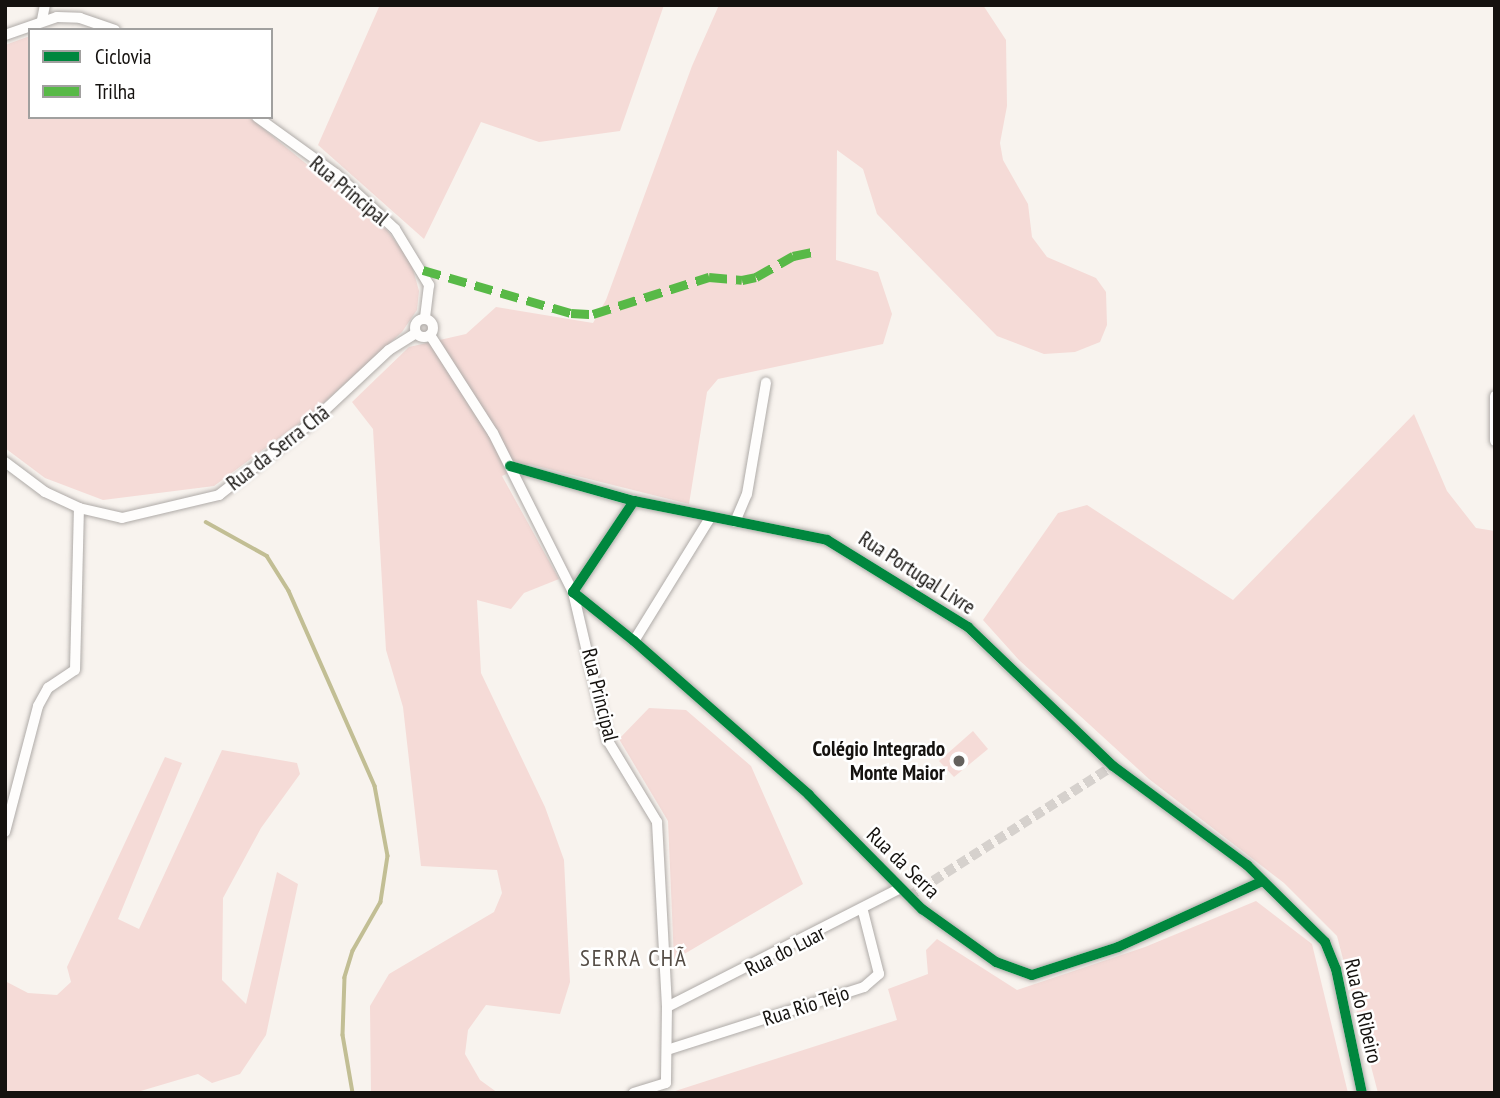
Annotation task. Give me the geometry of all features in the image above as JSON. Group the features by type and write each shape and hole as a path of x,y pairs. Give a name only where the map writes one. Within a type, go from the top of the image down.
{"street":[{"path":"42,20 46,5"},
{"path":"5,35 42,20 80,18 109,28"},
{"name":"Rua Principal","path":"260,119 336,174 395,229 429,285 425,318"},
{"path":"425,318 434,327 430,335 416,333 416,324 425,318"},
{"name":"Rua da Serra Chã","path":"5,462 45,492 79,508 122,518 219,495 312,422 389,350 416,333"},
{"name":"Rua Principal","path":"430,335 454,366 510,466 573,593 608,741 657,822 667,1007 666,1083 634,1093"},
{"path":"735,522 747,494 766,383"},
{"path":"1495,397 1495,441"},
{"name":"Rua Portugal Livre","path":"510,466 634,501 827,540 941,608 968,628 1113,766 1263,881"},
{"path":"573,593 634,501"},
{"path":"5,832 43,696 75,670 79,508"},
{"path":"634,640 710,518"},
{"name":"Rua da Serra","path":"573,593 634,640 808,795 904,893 972,946 1026,975 1118,947 1263,881"},
{"name":"Rua do Ribeiro","path":"1263,881 1328,948 1362,1093"},
{"name":"Rua do Luar","path":"667,1007 904,893"},
{"name":"Rua Rio Tejo","path":"667,1051 864,987 879,974 863,911"}],"shaded area":[{"path":"376,5 664,5 620,131 539,142 481,122 424,239 318,145 379,7"},
{"path":"719,5 983,5 1006,40 1007,106 1000,143 1003,160 1028,204 1032,237 1047,257 1096,278 1106,292 1107,325 1100,342 1075,352 1044,354 997,336 877,214 863,169 837,150 836,260 878,272 892,314 883,344 718,379 707,392 689,504 529,464 502,476 559,579 524,593 511,609 477,600 481,673 545,807 564,860 570,982 560,1014 486,1005 468,1030 465,1054 480,1080 498,1093 371,1093 370,1006 389,974 494,912 502,893 497,870 421,866 403,707 386,650 373,429 352,402 409,347 466,334 496,307 593,323 606,300 692,66"},
{"path":"28,37 28,119 251,119 387,230 411,262 419,291 417,310 402,332 309,416 214,486 103,500 45,478 5,448 5,45"},
{"path":"1414,414 1447,491 1476,528 1495,531 1495,1093 1378,1093 1337,936 1284,883 1149,779 1019,660 983,620 1058,513 1087,505 1233,600"},
{"path":"649,708 686,710 751,766 803,884 674,960 668,821 619,739"},
{"path":"973,731 988,749 954,777 939,761"},
{"path":"222,750 297,763 300,774 261,828 223,898 222,980 246,1004 277,872 298,884 266,1035 240,1074 212,1083 198,1074 134,1093 5,1093 5,981 28,993 57,995 71,982 67,967 165,757 182,763 118,919 139,929"},
{"path":"1256,901 1312,944 1348,1093 669,1093 897,1020 888,989 928,974 926,950 937,939 1017,990 1145,947"}],"waterway":[{"path":"206,522 267,556 289,591 375,786 388,856 381,902 353,951 345,978 343,1035 353,1093"}],"tunnel":[{"path":"908,897 1113,766"}],"marked path":[{"path":"423,270 571,313 593,314 709,277 742,280 756,277 793,256 817,251"}],"cycle path":[{"path":"510,466 634,501 827,540 968,627 1113,766 1247,865 1325,942 1336,969 1362,1093"},
{"path":"634,501 573,592 634,641 809,795 922,909 996,962 1032,975 1118,947 1263,881"}],"place":[{"name":"Colégio Integrado Monte Maior","path":"959,761"}],"district":[{"name":"SERRA CHÃ","path":"634,958"}]}
